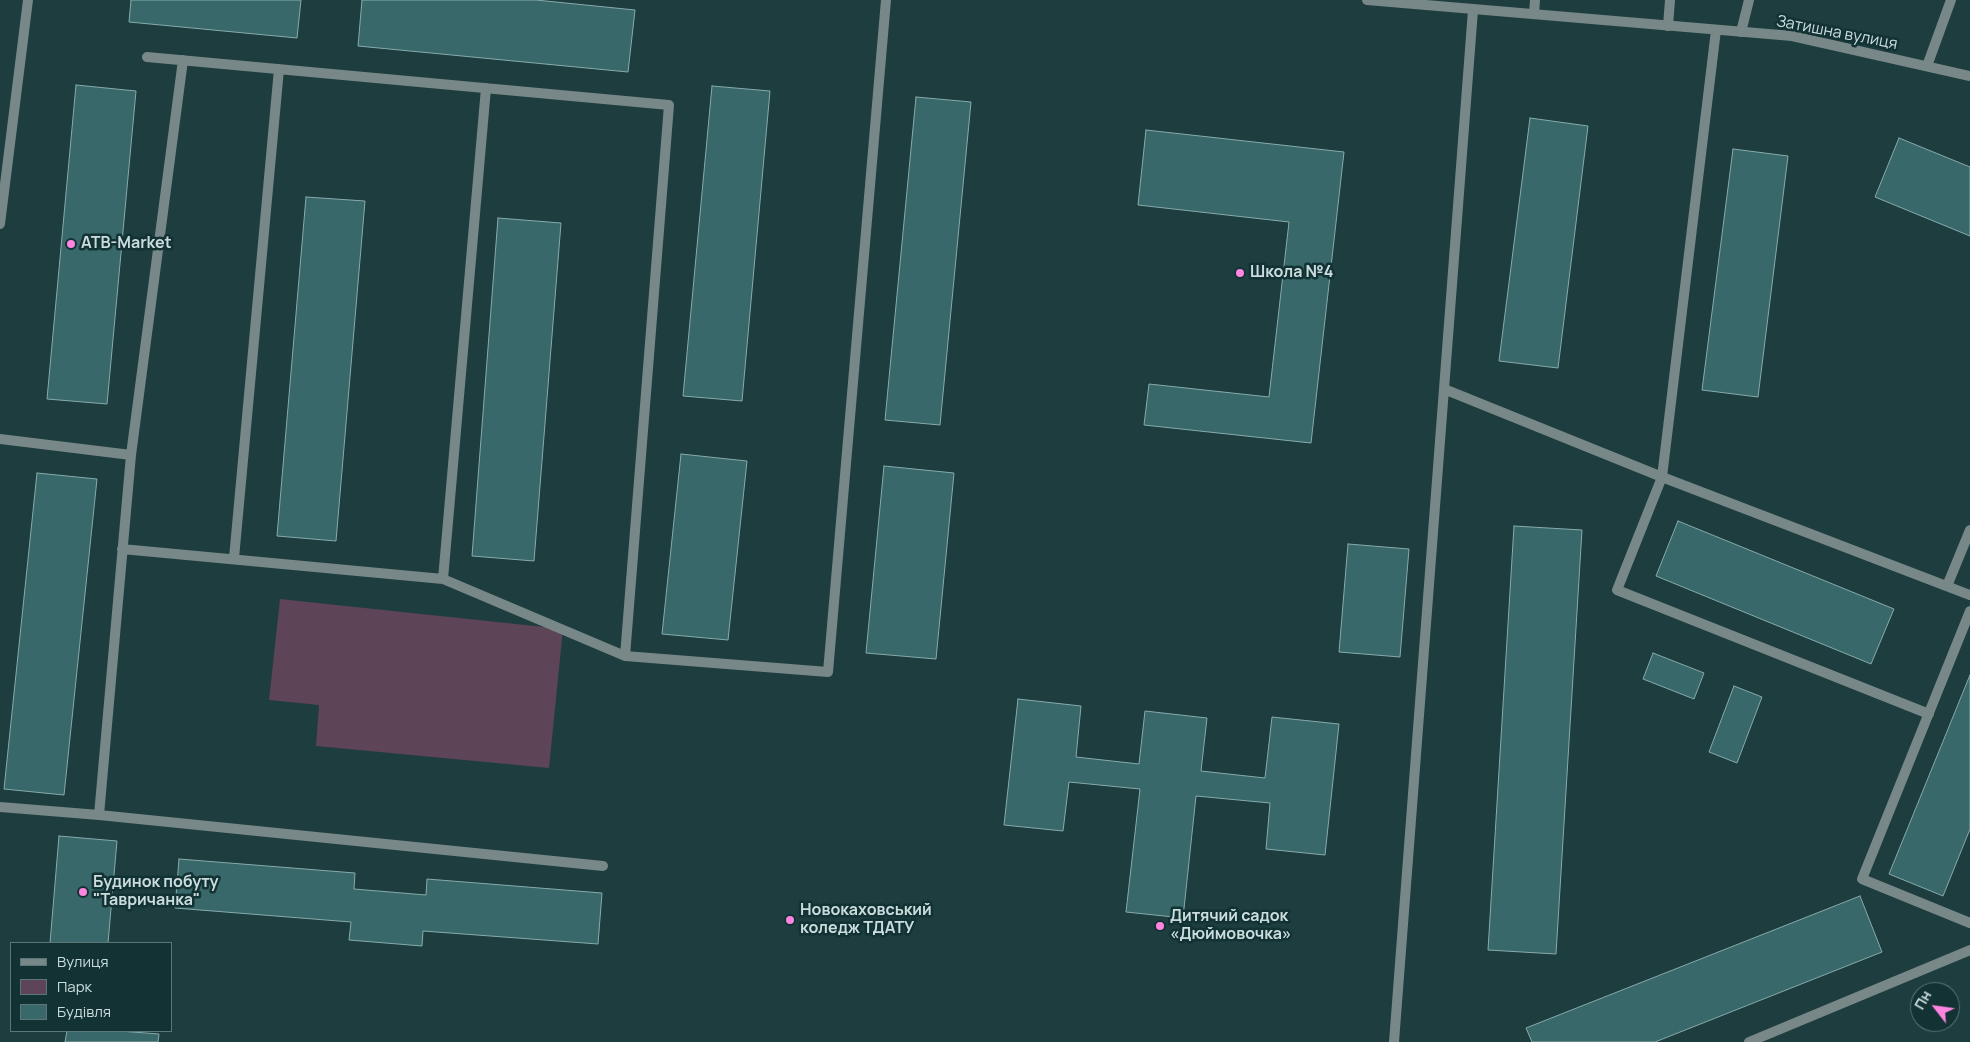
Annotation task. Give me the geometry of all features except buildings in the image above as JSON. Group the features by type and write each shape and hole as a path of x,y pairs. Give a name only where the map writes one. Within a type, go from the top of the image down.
{"street":[{"path":"0,224 28,0"},
{"path":"122,549 443,579 625,656 828,672 886,0"},
{"name":"Затишна вулиця","path":"1367,0 1792,36 1970,76"},
{"path":"1534,14 1535,0"},
{"path":"1668,26 1670,0"},
{"path":"1742,32 1749,0"},
{"path":"1927,66 1950,0"},
{"path":"1394,1042 1473,10"},
{"path":"1716,30 1662,477 1617,590 1929,714"},
{"path":"146,57 669,105 625,656"},
{"path":"100,815 131,455 183,60"},
{"path":"234,558 279,69"},
{"path":"443,579 486,88"},
{"path":"1444,389 1662,477 1970,595"},
{"path":"0,439 131,455"},
{"path":"1948,586 1970,530"},
{"path":"1970,611 1862,879 1970,924"},
{"path":"0,807 100,815 603,866"},
{"path":"1749,1042 1970,950"}],"green space":[{"path":"280,599 563,629 549,768 316,746 319,705 269,700"}],"place":[{"name":"ATB-Market","path":"71,244"},
{"name":"Школа №4","path":"1240,273"},
{"name":"Будинок побуту \"Тавричанка\"","path":"83,892"},
{"name":"Новокаховський коледж ТДАТУ","path":"790,920"},
{"name":"Дитячий садок «Дюймовочка»","path":"1160,926"}]}
